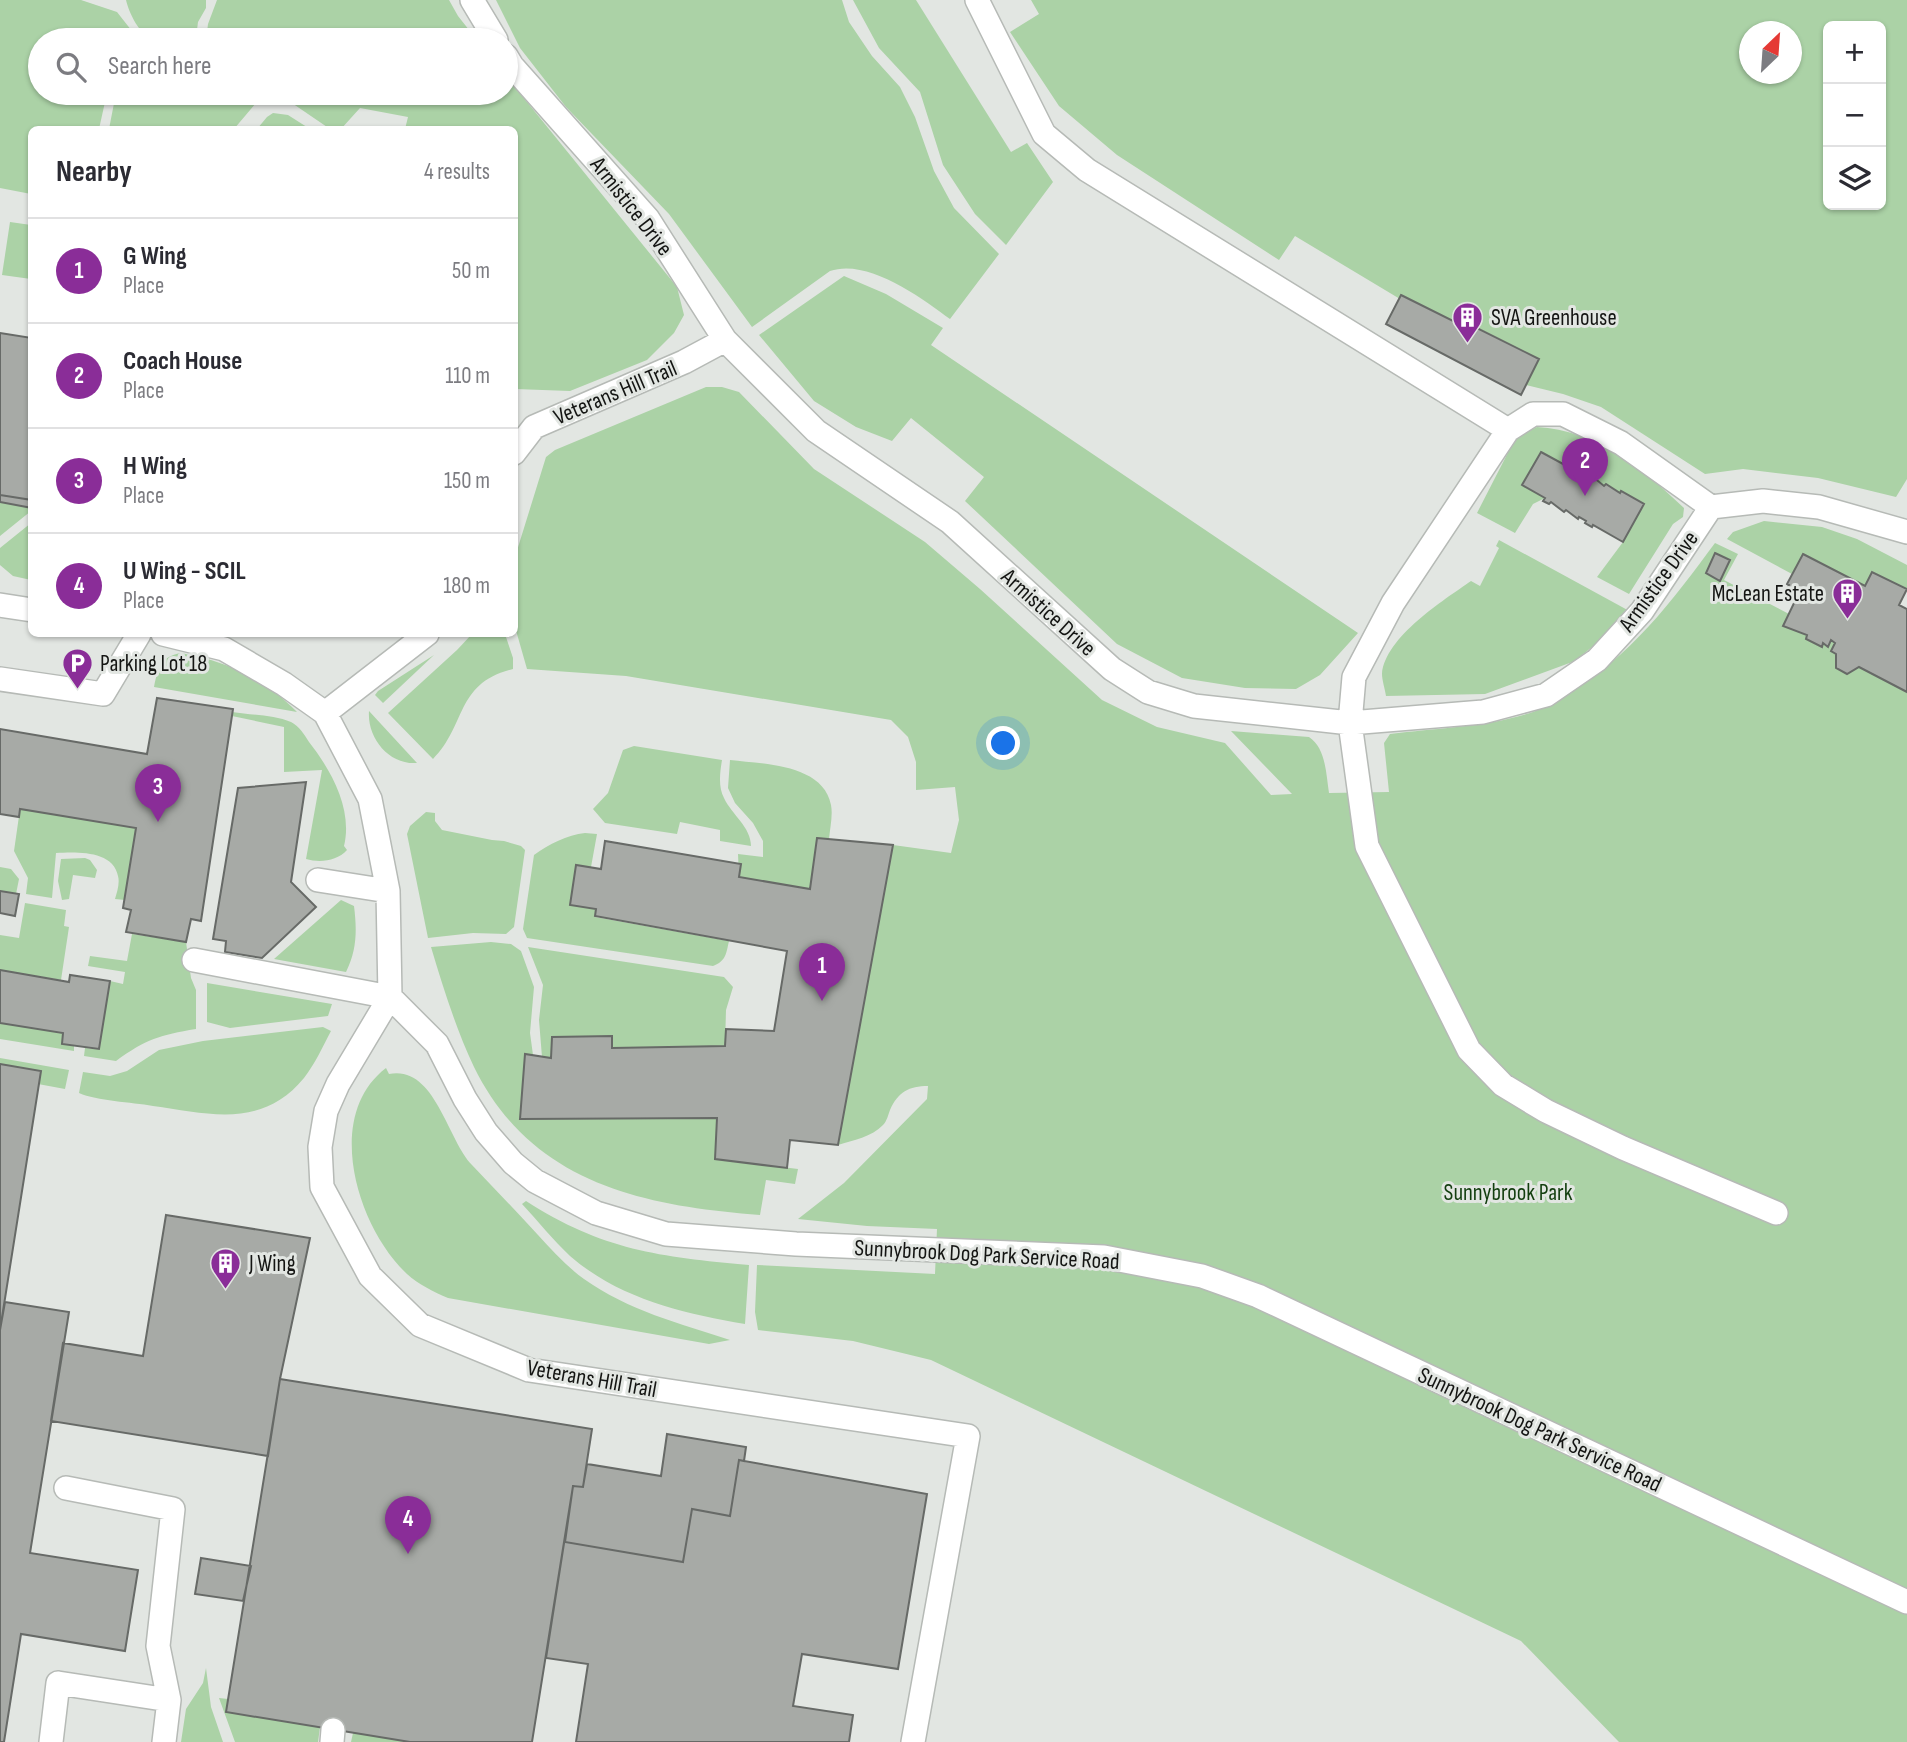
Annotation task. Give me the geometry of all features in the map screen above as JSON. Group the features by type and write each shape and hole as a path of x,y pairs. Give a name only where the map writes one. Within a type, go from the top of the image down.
{"lane":[{"path":"472,0 489,28"},
{"path":"978,0 1044,134 1087,170 1508,430"},
{"name":"Armistice Drive","path":"518,73 648,219 725,340 816,431 950,522 1112,668 1147,692 1194,706 1350,723 1483,712 1546,695 1597,660 1642,611 1711,507"},
{"name":"Veterans Hill Trail","path":"518,448 534,427 684,362 725,340"},
{"path":"1776,1213 1623,1148 1546,1111 1503,1085 1469,1050 1367,846 1350,723 1354,677 1393,603 1508,430 1532,414 1563,415 1620,443 1711,507 1763,501 1819,507 1907,532"},
{"path":"0,605 28,609"},
{"path":"0,679 103,695 137,637"},
{"path":"175,637 224,649 284,684 325,713 370,799 388,891 390,997 194,960"},
{"path":"325,713 423,637"},
{"path":"318,880 388,891"},
{"name":"Veterans Hill Trail","path":"390,997 338,1084 326,1111 320,1147 322,1187 370,1276 420,1325 529,1370 968,1436 913,1742"},
{"name":"Sunnybrook Dog Park Service Road","path":"390,997 437,1044 465,1099 486,1132 513,1163 535,1181 596,1213 666,1234 759,1242 1104,1257 1202,1276 1258,1296 1907,1602"},
{"path":"66,1488 173,1509 158,1646 169,1700 164,1742"},
{"path":"51,1742 58,1683 169,1700"}],"green space":[{"path":"0,0 81,0 117,12 130,28 28,28 28,105 104,105 100,126 28,126 28,193 0,188"},
{"path":"126,0 206,0 206,8 197,28 139,28"},
{"path":"217,0 449,0 468,28 208,28"},
{"path":"496,0 842,0 849,22 872,56 900,87 915,117 934,171 954,208 999,254 950,319 893,282 860,270 845,268 830,271 752,327 669,214 566,107 520,48 518,28 510,28"},
{"path":"853,0 916,0 1011,152 1027,143 1053,182 1006,245 975,214 943,165 920,92 879,48"},
{"path":"1031,0 1907,0 1907,479 1896,497 1818,478 1743,469 1705,474 1601,407 1526,385 1539,359 1472,325 1469,329 1402,295 1400,299 1295,236 1279,260 1117,155 1059,106 1010,32 1039,14"},
{"path":"518,91 677,287 684,315 674,333 647,360 570,391 518,389 518,126 406,126 408,117 360,108 344,126 326,126 295,105 518,105"},
{"path":"114,105 254,105 237,126 110,126"},
{"path":"273,113 288,115 305,126 260,126"},
{"path":"10,222 28,225 28,279 2,275"},
{"path":"844,276 886,294 943,328 931,345 1358,633 1320,675 1296,689 1245,688 1182,678 1117,644 965,501 984,477 911,418 892,441 856,427 814,401 759,335"},
{"name":"Sunnybrook Park","path":"706,387 722,387 739,392 814,469 925,542 1102,700 1157,727 1225,743 1271,795 1292,794 1231,731 1309,737 1322,755 1329,793 1389,792 1384,743 1390,734 1498,721 1533,712 1550,704 1589,680 1630,646 1666,607 1715,543 1738,554 1724,580 1789,614 1783,626 1807,635 1806,639 1821,647 1823,643 1828,646 1831,640 1859,667 1907,692 1907,1742 1619,1742 1521,1641 931,1360 853,1341 758,1330 755,1312 757,1265 935,1274 937,1229 798,1219 844,1183 927,1099 928,1086 905,1091 879,1129 862,1138 838,1145 893,845 951,853 959,820 955,787 916,790 916,762 908,737 891,720 626,676 527,669 518,637 518,547 546,457 555,450"},
{"path":"1537,427 1579,435 1599,444 1635,466 1684,508 1683,517 1673,524 1629,594 1597,577 1623,542 1644,504 1622,491 1620,493 1606,484 1604,486 1592,476 1590,478 1565,462 1563,464 1541,452 1522,485 1545,498 1533,504 1515,533 1477,513 1516,437"},
{"path":"0,502 28,507 28,513 0,536"},
{"path":"1764,521 1822,527 1857,539 1907,565 1907,589 1872,572 1865,586 1792,574 1727,539 1733,532"},
{"path":"28,525 28,579 13,576 0,565 0,548"},
{"path":"1499,540 1633,613 1575,661 1485,694 1386,696 1382,674 1393,647 1404,633 1432,609 1471,581 1480,586 1499,548 1496,546"},
{"path":"469,637 506,637 513,658 513,669 494,675 471,695 452,733 433,759 388,713"},
{"path":"181,653 215,661 244,673 271,690 297,712 154,687 161,664 168,657"},
{"path":"434,655 383,703 375,695 378,691"},
{"path":"369,711 417,763 397,760 382,748 372,731"},
{"path":"232,712 284,720 301,730 332,777 343,804 346,832 344,846 347,850 343,854 328,860 306,859 322,770 284,772 284,727 232,716"},
{"path":"634,746 722,760 722,794 745,827 751,846 720,841 720,830 680,822 677,834 605,823 593,809 608,793 623,750"},
{"path":"730,760 790,769 816,781 826,791 832,809 829,839 817,838 810,889 739,877 738,854 763,857 763,841 753,823 735,803 728,788"},
{"path":"20,809 136,828 125,900 115,899 119,882 115,868 109,861 83,853 56,853 52,898 26,894 28,878 14,851"},
{"path":"426,812 435,813 435,821 442,830 504,841 521,846 525,850 514,927 506,934 473,933 428,938 407,834 410,826"},
{"path":"585,833 597,834 591,867 576,865 571,905 596,909 595,917 729,941 723,959 713,966 527,938 523,929 534,855 558,841"},
{"path":"61,859 90,860 97,870 95,878 73,875 69,899 62,900 58,881"},
{"path":"0,867 11,869 19,879 16,894 0,891"},
{"path":"341,900 354,906 356,923 354,948 346,972 274,959"},
{"path":"25,903 66,910 64,926 69,927 61,980 0,970 0,935 19,938"},
{"path":"132,934 186,942 191,978 196,990 196,1029 154,1039 116,1061 84,1056 85,1048 99,1049 110,981 123,984 125,972 88,966 90,956 127,961"},
{"path":"491,942 511,944 521,951 534,987 530,1033 533,1055 525,1054 521,1119 717,1118 716,1159 798,1169 795,1184 766,1180 760,1215 674,1204 633,1195 594,1181 558,1162 526,1138 498,1106 474,1067 445,993 431,947"},
{"path":"528,947 724,977 733,987 726,1010 725,1046 612,1048 612,1036 553,1037 551,1058 542,1057 539,1020 543,985"},
{"path":"207,983 332,1004 328,1016 230,1028 207,1022"},
{"path":"0,1023 63,1033 62,1044 74,1045 74,1051 0,1039"},
{"path":"323,1027 331,1031 304,1078 288,1094 271,1105 253,1111 234,1114 195,1112 105,1100 79,1093 83,1072 110,1076 127,1071 159,1050 203,1041"},
{"path":"0,1058 69,1070 65,1089 38,1084 0,1064"},
{"path":"386,1068 389,1074 405,1074 418,1081 429,1092 472,1165 578,1274 601,1290 636,1308 730,1340 709,1344 448,1298 411,1278 389,1254 374,1229 362,1201 354,1171 352,1142 356,1114 367,1089"},
{"path":"526,1201 580,1231 606,1241 687,1259 749,1265 745,1324 675,1309 631,1294 610,1283 570,1256 522,1204"},
{"path":"206,1668 211,1707 223,1742 181,1742 186,1709 203,1683"},
{"path":"219,1698 228,1699 226,1712 320,1727 318,1742 235,1742"},
{"path":"353,1733 410,1742 351,1742"}],"building":[{"name":"SVA Greenhouse","path":"1401,295 1469,329 1471,325 1539,359 1521,395 1386,324"},
{"path":"0,333 28,337 28,499 0,495"},
{"path":"1541,452 1644,504 1623,542 1566,510 1564,512 1551,502 1549,504 1543,501 1545,498 1522,485"},
{"path":"0,495 28,499 28,507 0,502"},
{"path":"1715,553 1730,560 1720,581 1706,573"},
{"name":"McLean Estate","path":"1803,554 1865,586 1872,572 1907,589 1899,605 1907,609 1907,692 1859,667 1847,674 1836,668 1836,654 1831,651 1835,643 1831,640 1828,647 1823,643 1822,647 1806,639 1807,635 1783,626 1796,599 1785,593 1789,585 1787,584"},
{"path":"157,698 233,709 201,921 191,919 186,942 126,932 131,910 123,908 136,828 20,809 19,817 0,814 0,729 147,754"},
{"path":"306,782 291,882 316,907 262,958 225,952 226,941 213,939 238,788"},
{"path":"817,838 893,845 838,1145 790,1140 787,1168 715,1159 717,1118 520,1119 525,1054 551,1058 552,1037 612,1036 612,1048 725,1046 726,1029 774,1031 787,951 595,916 596,909 570,905 576,865 601,869 605,841 741,864 739,877 810,889"},
{"path":"0,891 19,894 15,916 0,913"},
{"path":"0,970 69,982 70,975 110,981 99,1049 62,1044 63,1033 0,1023"},
{"path":"0,1064 41,1071 0,1330"},
{"name":"J Wing","path":"166,1215 310,1238 280,1379 268,1456 51,1421 63,1343 143,1356"},
{"path":"5,1302 69,1312 30,1553 138,1570 125,1651 21,1634 4,1742 0,1742 0,1330"},
{"path":"280,1379 592,1429 583,1487 573,1486 532,1742 410,1742 226,1712"},
{"path":"667,1434 746,1447 744,1461 927,1494 898,1669 802,1654 793,1706 853,1715 849,1742 576,1742 588,1664 546,1658 573,1486 583,1487 587,1464 661,1476"},
{"path":"667,1434 746,1447 744,1461 739,1460 730,1516 692,1509 683,1562 565,1542 573,1486 583,1487 587,1464 661,1476"},
{"path":"201,1558 251,1566 243,1601 195,1594"}],"place":[{"name":"SVA Greenhouse","path":"1468,344"},
{"name":"Coach House","path":"1585,496"},
{"name":"McLean Estate","path":"1847,620"},
{"name":"Parking Lot 18","path":"77,690"},
{"name":"H Wing","path":"158,822"},
{"name":"G Wing","path":"822,1001"},
{"name":"J Wing","path":"226,1290"},
{"name":"U Wing - SCIL","path":"408,1554"}]}
